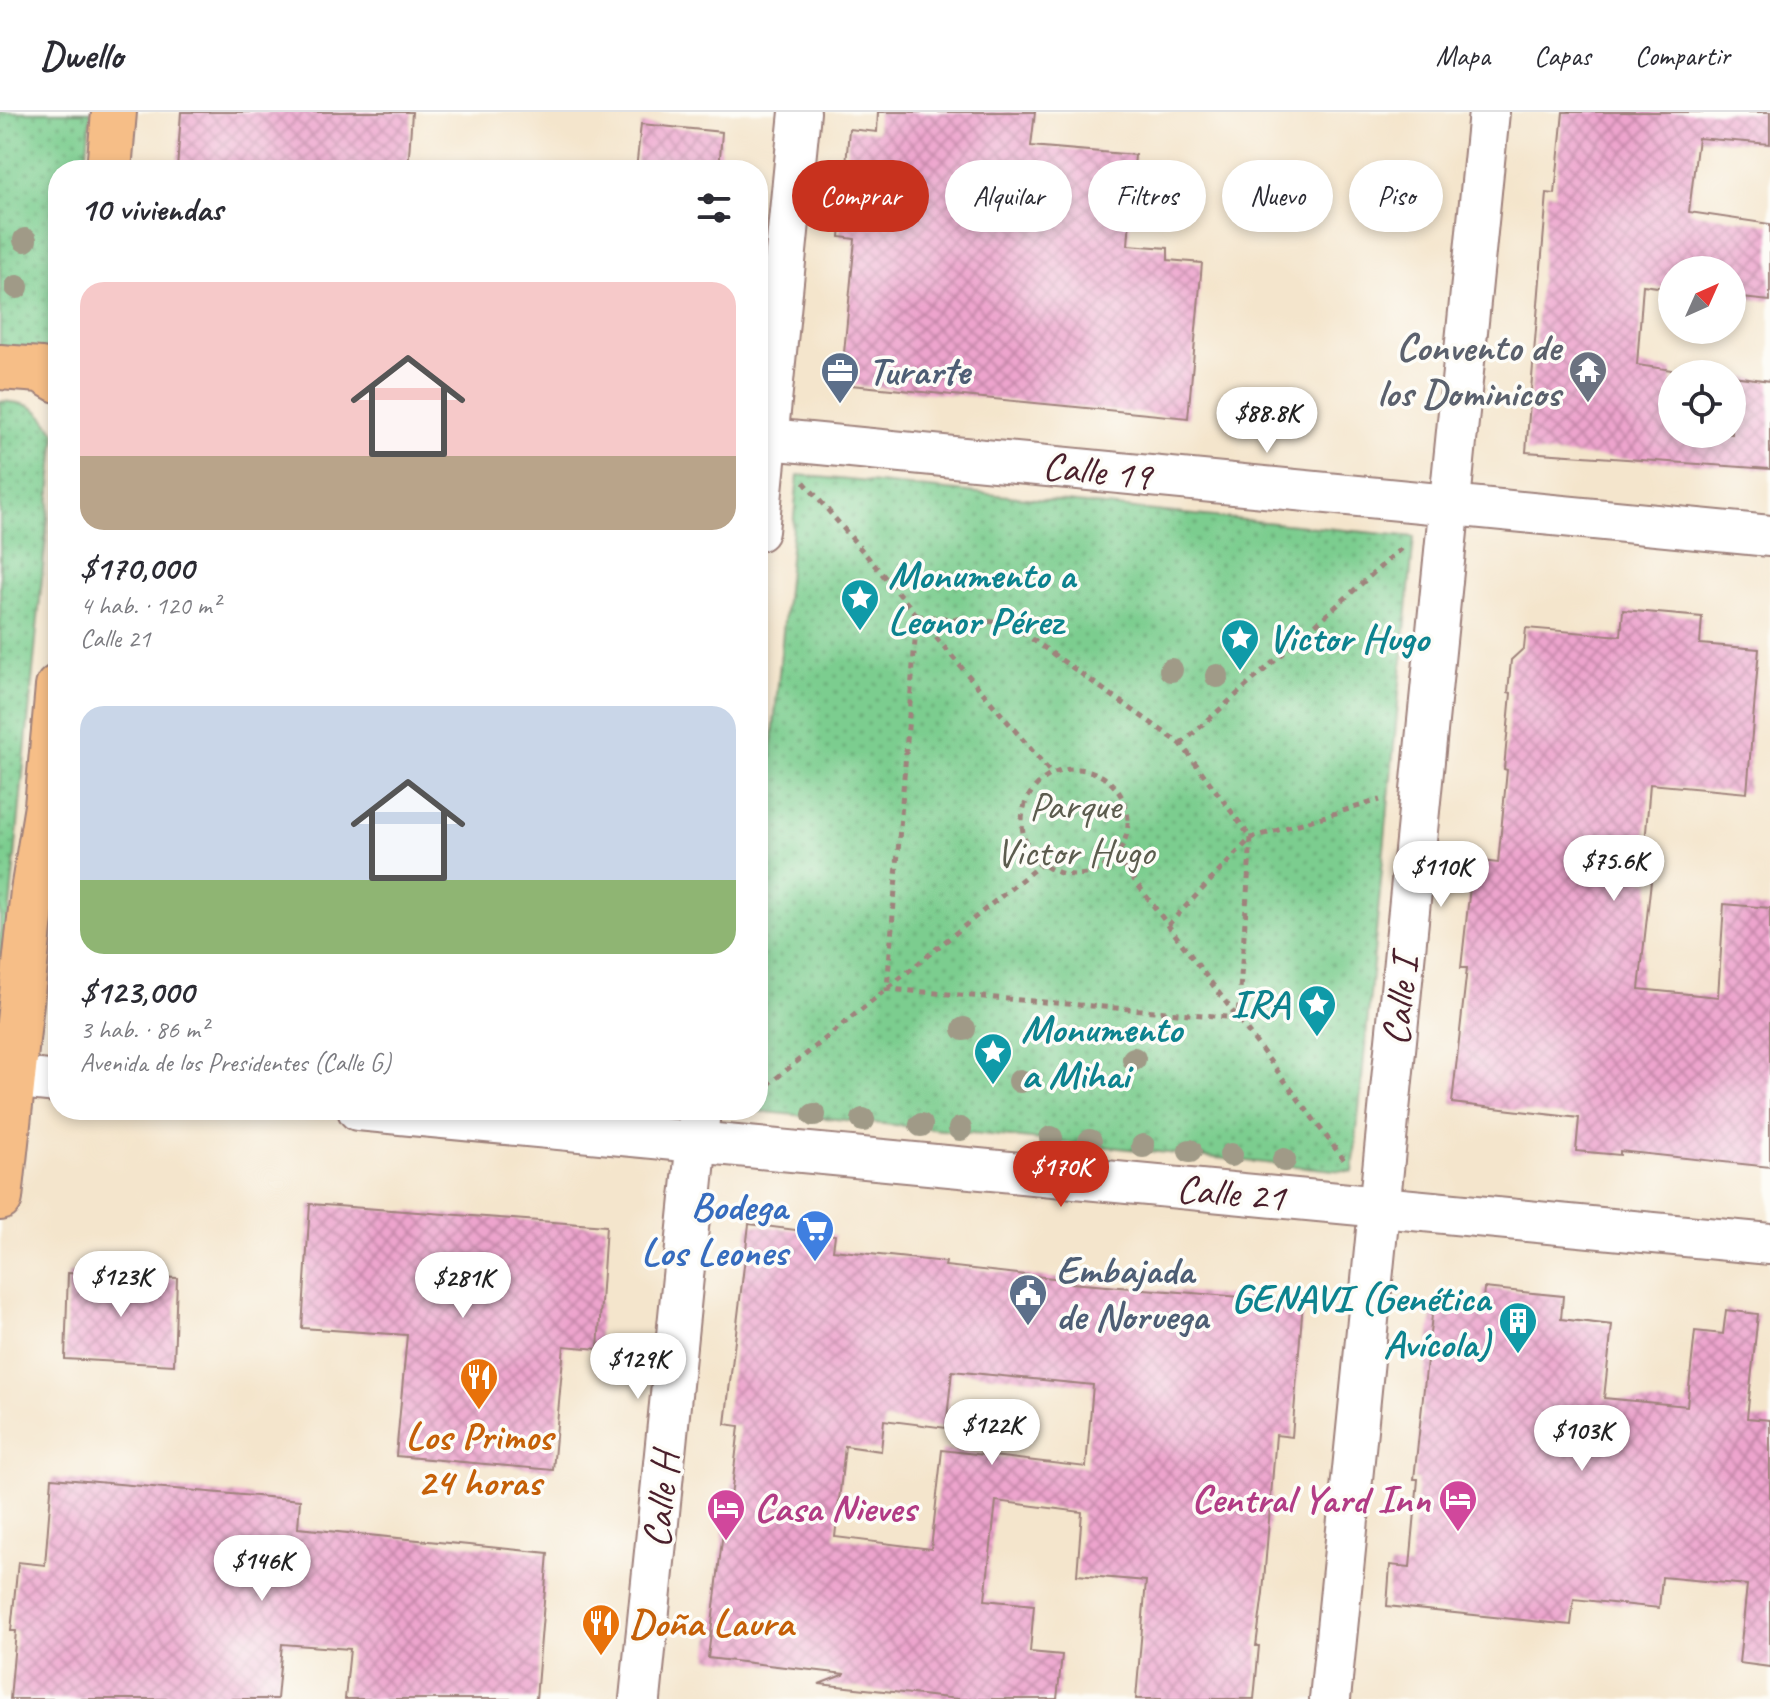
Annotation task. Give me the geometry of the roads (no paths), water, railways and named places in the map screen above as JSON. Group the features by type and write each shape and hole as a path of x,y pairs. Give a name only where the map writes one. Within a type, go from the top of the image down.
{"main road":[{"path":"110,160 114,112"},
{"path":"0,1198 6,1077 48,795"}],"street":[{"path":"768,394 800,112"},
{"name":"Calle I","path":"1330,1699 1489,112"},
{"name":"Calle 19","path":"768,438 1770,536"},
{"path":"6,1077 48,1081"},
{"name":"Calle 21","path":"570,1120 698,1126 1380,1207 1770,1244"},
{"name":"Calle H","path":"640,1699 698,1126"}],"place":[{"name":"Convento de los Dominicos","path":"1588,404"},
{"name":"Turarte","path":"840,405"},
{"name":"Monumento a Leonor Pérez","path":"860,632"},
{"name":"Victor Hugo","path":"1240,672"},
{"name":"IRA","path":"1317,1038"},
{"name":"Monumento a Mihai","path":"993,1086"},
{"name":"Bodega Los Leones","path":"815,1263"},
{"name":"Embajada de Noruega","path":"1028,1327"},
{"name":"GENAVI (Genética Avícola)","path":"1518,1355"},
{"name":"Los Primos 24 horas","path":"479,1411"},
{"name":"Central Yard Inn","path":"1458,1533"},
{"name":"Casa Nieves","path":"726,1542"},
{"name":"Doña Laura","path":"601,1657"}],"park label":[{"name":"Parque Victor Hugo","path":"1075,829"}]}
